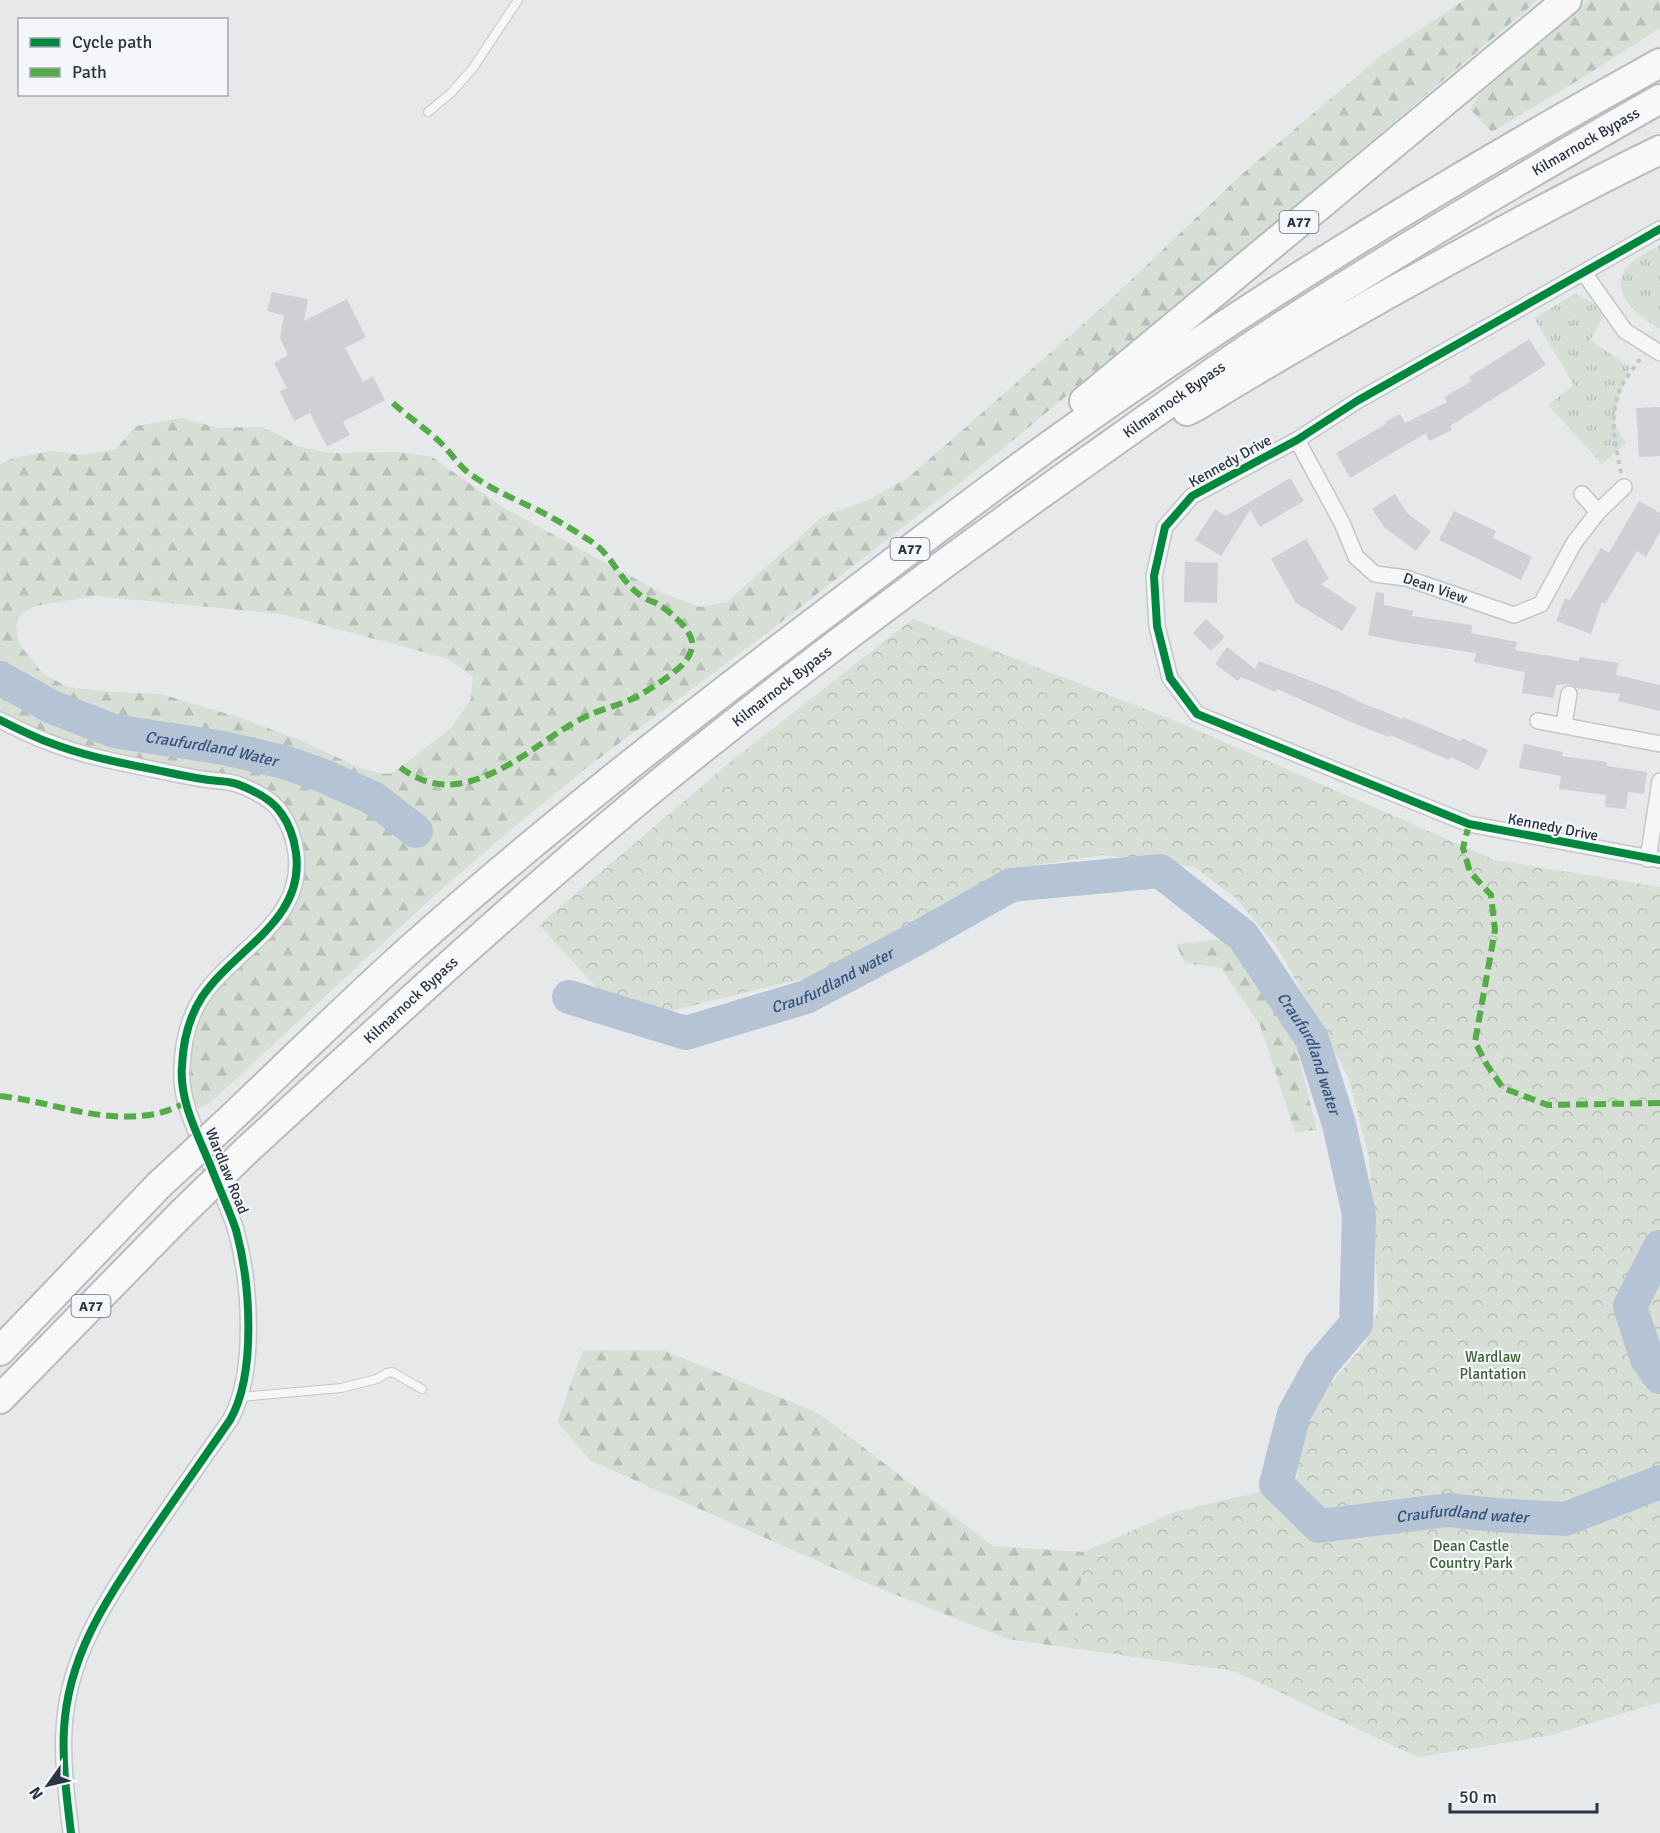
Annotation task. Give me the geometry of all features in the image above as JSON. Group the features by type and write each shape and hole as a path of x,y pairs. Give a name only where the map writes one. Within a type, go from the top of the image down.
{"highway":[{"name":"A77","path":"1040,453 1088,397 1452,98 1567,0"},
{"name":"Kilmarnock Bypass","path":"0,1351 159,1185 407,952 622,770 736,680 1040,453 1176,357 1454,182 1660,63"},
{"name":"Kilmarnock Bypass","path":"0,1399 247,1150 446,967 656,787 913,585 1196,384 1328,297 1478,204 1660,99"},
{"name":"A77","path":"1115,442 1197,406 1278,357 1437,267 1660,150"}],"street":[{"name":"Kennedy Drive","path":"1654,860 1469,824 1197,714 1170,678 1157,626 1154,576 1165,527 1192,496 1297,440 1357,401 1660,229"},
{"path":"1584,273 1625,331 1654,349"},
{"name":"Dean View","path":"1297,440 1342,523 1356,558 1376,574 1406,578 1514,615 1541,603 1574,543 1598,512 1624,487"},
{"path":"1582,494 1598,512"},
{"path":"1564,724 1569,694"},
{"name":"Wardlaw Road","path":"0,720 49,743 87,754 172,773 235,783 266,799 279,810 289,825 295,844 297,863 297,879 288,905 202,997 188,1027 181,1078 186,1103 235,1229 245,1277 247,1357 241,1397 230,1420 110,1595 81,1651 72,1680 64,1728 71,1833"},
{"path":"1538,721 1564,724 1660,744"},
{"path":"1654,860 1660,781"}],"lane":[{"path":"428,112 451,93 473,68 518,0"},
{"path":"241,1397 341,1388 377,1379 392,1372 422,1389"}],"path":[{"path":"1624,487 1613,432 1614,408 1621,386 1654,349"}],"green space":[{"path":"1464,0 1538,0 1160,319 979,468 776,626 585,769 507,833 435,895 211,1102 189,1113 181,1078 194,1011 288,905 295,844 266,799 127,764 0,720 0,464 13,458 51,451 82,455 116,449 136,426 182,418 218,428 261,427 297,446 327,453 398,452 432,457 504,508 660,592 701,607 727,602 823,516 866,501 909,477 1108,302 1241,175 1382,55","holes":["95,596 282,614 449,659 473,677 471,699 451,728 393,773 382,774 360,768 302,741 241,718 161,694 68,687 43,674 19,644 16,626 20,615 36,606"]},
{"path":"1588,0 1660,0 1660,28 1492,132 1470,109 1478,96"},
{"path":"1660,245 1660,329 1630,305 1624,297 1621,279 1632,262"},
{"path":"1575,294 1596,306 1603,318 1590,340 1630,367 1616,407 1615,426 1626,443 1602,464 1548,405 1574,385 1534,318"},
{"name":"Dean Castle Country Park","path":"913,619 1183,724 1495,860 1660,887 1660,1702 1551,1735 1418,1757 1235,1671 1073,1648 1084,1552 1175,1512 1254,1493 1299,1477 1295,1455 1318,1398 1365,1344 1379,1308 1369,1157 1348,1076 1279,950 1236,898 1194,867 1102,855 1009,870 830,972 658,1014 600,991 539,925 730,762"},
{"path":"1224,939 1291,1027 1317,1130 1295,1132 1260,1025 1221,968 1185,963 1176,944"},
{"path":"583,1350 663,1350 818,1413 993,1546 1084,1552 1175,1512 1660,1702 1551,1735 1418,1757 1235,1671 1008,1639 881,1589 591,1461 557,1422"}],"building":[{"path":"272,292 308,299 304,321 347,299 366,337 345,348 363,382 373,376 385,400 343,422 350,435 327,447 310,413 294,421 280,391 287,388 274,363 288,355 280,338 284,316 267,311"},
{"path":"1529,339 1546,365 1450,426 1452,430 1429,441 1426,433 1350,478 1336,453 1400,414 1405,423 1447,402 1444,397 1472,381 1469,377"},
{"path":"1660,407 1660,456 1639,457 1636,408"},
{"path":"1290,478 1304,501 1260,527 1250,510 1221,556 1195,540 1215,509 1226,516"},
{"path":"1395,494 1408,514 1431,531 1416,551 1384,527 1372,509"},
{"path":"1639,501 1660,513 1660,532 1646,557 1637,551 1605,604 1602,602 1591,634 1556,621 1565,598 1570,600 1601,548 1609,553"},
{"path":"1454,511 1496,531 1493,538 1532,557 1521,580 1439,540"},
{"path":"1306,539 1329,579 1321,584 1357,608 1342,631 1296,603 1271,559"},
{"path":"1185,562 1218,563 1217,603 1184,602"},
{"path":"1376,592 1384,593 1384,605 1413,611 1412,616 1472,625 1471,633 1517,642 1515,650 1579,661 1580,657 1618,663 1616,675 1660,685 1660,711 1618,701 1620,694 1576,688 1570,684 1556,685 1553,698 1522,693 1525,672 1474,662 1476,653 1368,635"},
{"path":"1206,619 1225,637 1211,651 1193,633"},
{"path":"1227,647 1255,669 1259,661 1337,691 1373,708 1402,719 1403,717 1461,741 1462,738 1488,750 1478,770 1451,757 1449,760 1390,735 1389,737 1358,725 1277,689 1276,692 1241,677 1238,681 1215,664"},
{"path":"1524,744 1563,752 1562,756 1607,762 1607,766 1647,772 1644,794 1628,792 1626,809 1605,807 1606,795 1559,789 1561,776 1519,768"}],"waterway":[{"name":"Craufurdland Water","path":"0,678 52,707 114,731 224,748 287,763 321,775 373,798 416,831"},
{"name":"Craufurdland water","path":"569,997 686,1033 806,997 1011,885 1160,871 1243,936 1312,1039 1339,1124 1359,1214 1356,1324 1321,1365 1294,1414 1276,1484 1319,1526 1448,1510 1565,1519 1660,1482"},
{"name":"Craufurdland water","path":"1660,1247 1630,1306 1647,1359 1660,1377"}],"marked path":[{"path":"393,403 446,448 468,473 592,542 606,554 633,589 644,598 661,606 681,623 689,633 692,643 690,653 682,666 665,679 629,700 566,727 495,772 463,783 444,784 419,778 396,764"},
{"path":"1469,824 1463,848 1470,872 1491,895 1495,930 1475,1042 1487,1065 1503,1088 1548,1105 1660,1103"},
{"path":"0,1096 115,1116 155,1114 186,1103"}],"cycle path":[{"path":"1660,229 1357,401 1297,440 1192,496 1165,527 1154,576 1157,626 1170,678 1197,714 1469,824 1660,860"},
{"path":"0,720 42,740 77,752 187,776 231,782 249,789 262,795 281,813 291,832 296,853 296,877 290,897 279,916 265,932 232,963 202,997 190,1021 183,1057 182,1079 186,1105 236,1230 245,1275 247,1353 239,1400 230,1420 114,1589 80,1655 67,1703 64,1729 64,1768 71,1833"}],"park label":[{"name":"Wardlaw Plantation","path":"1493,1366"}]}
